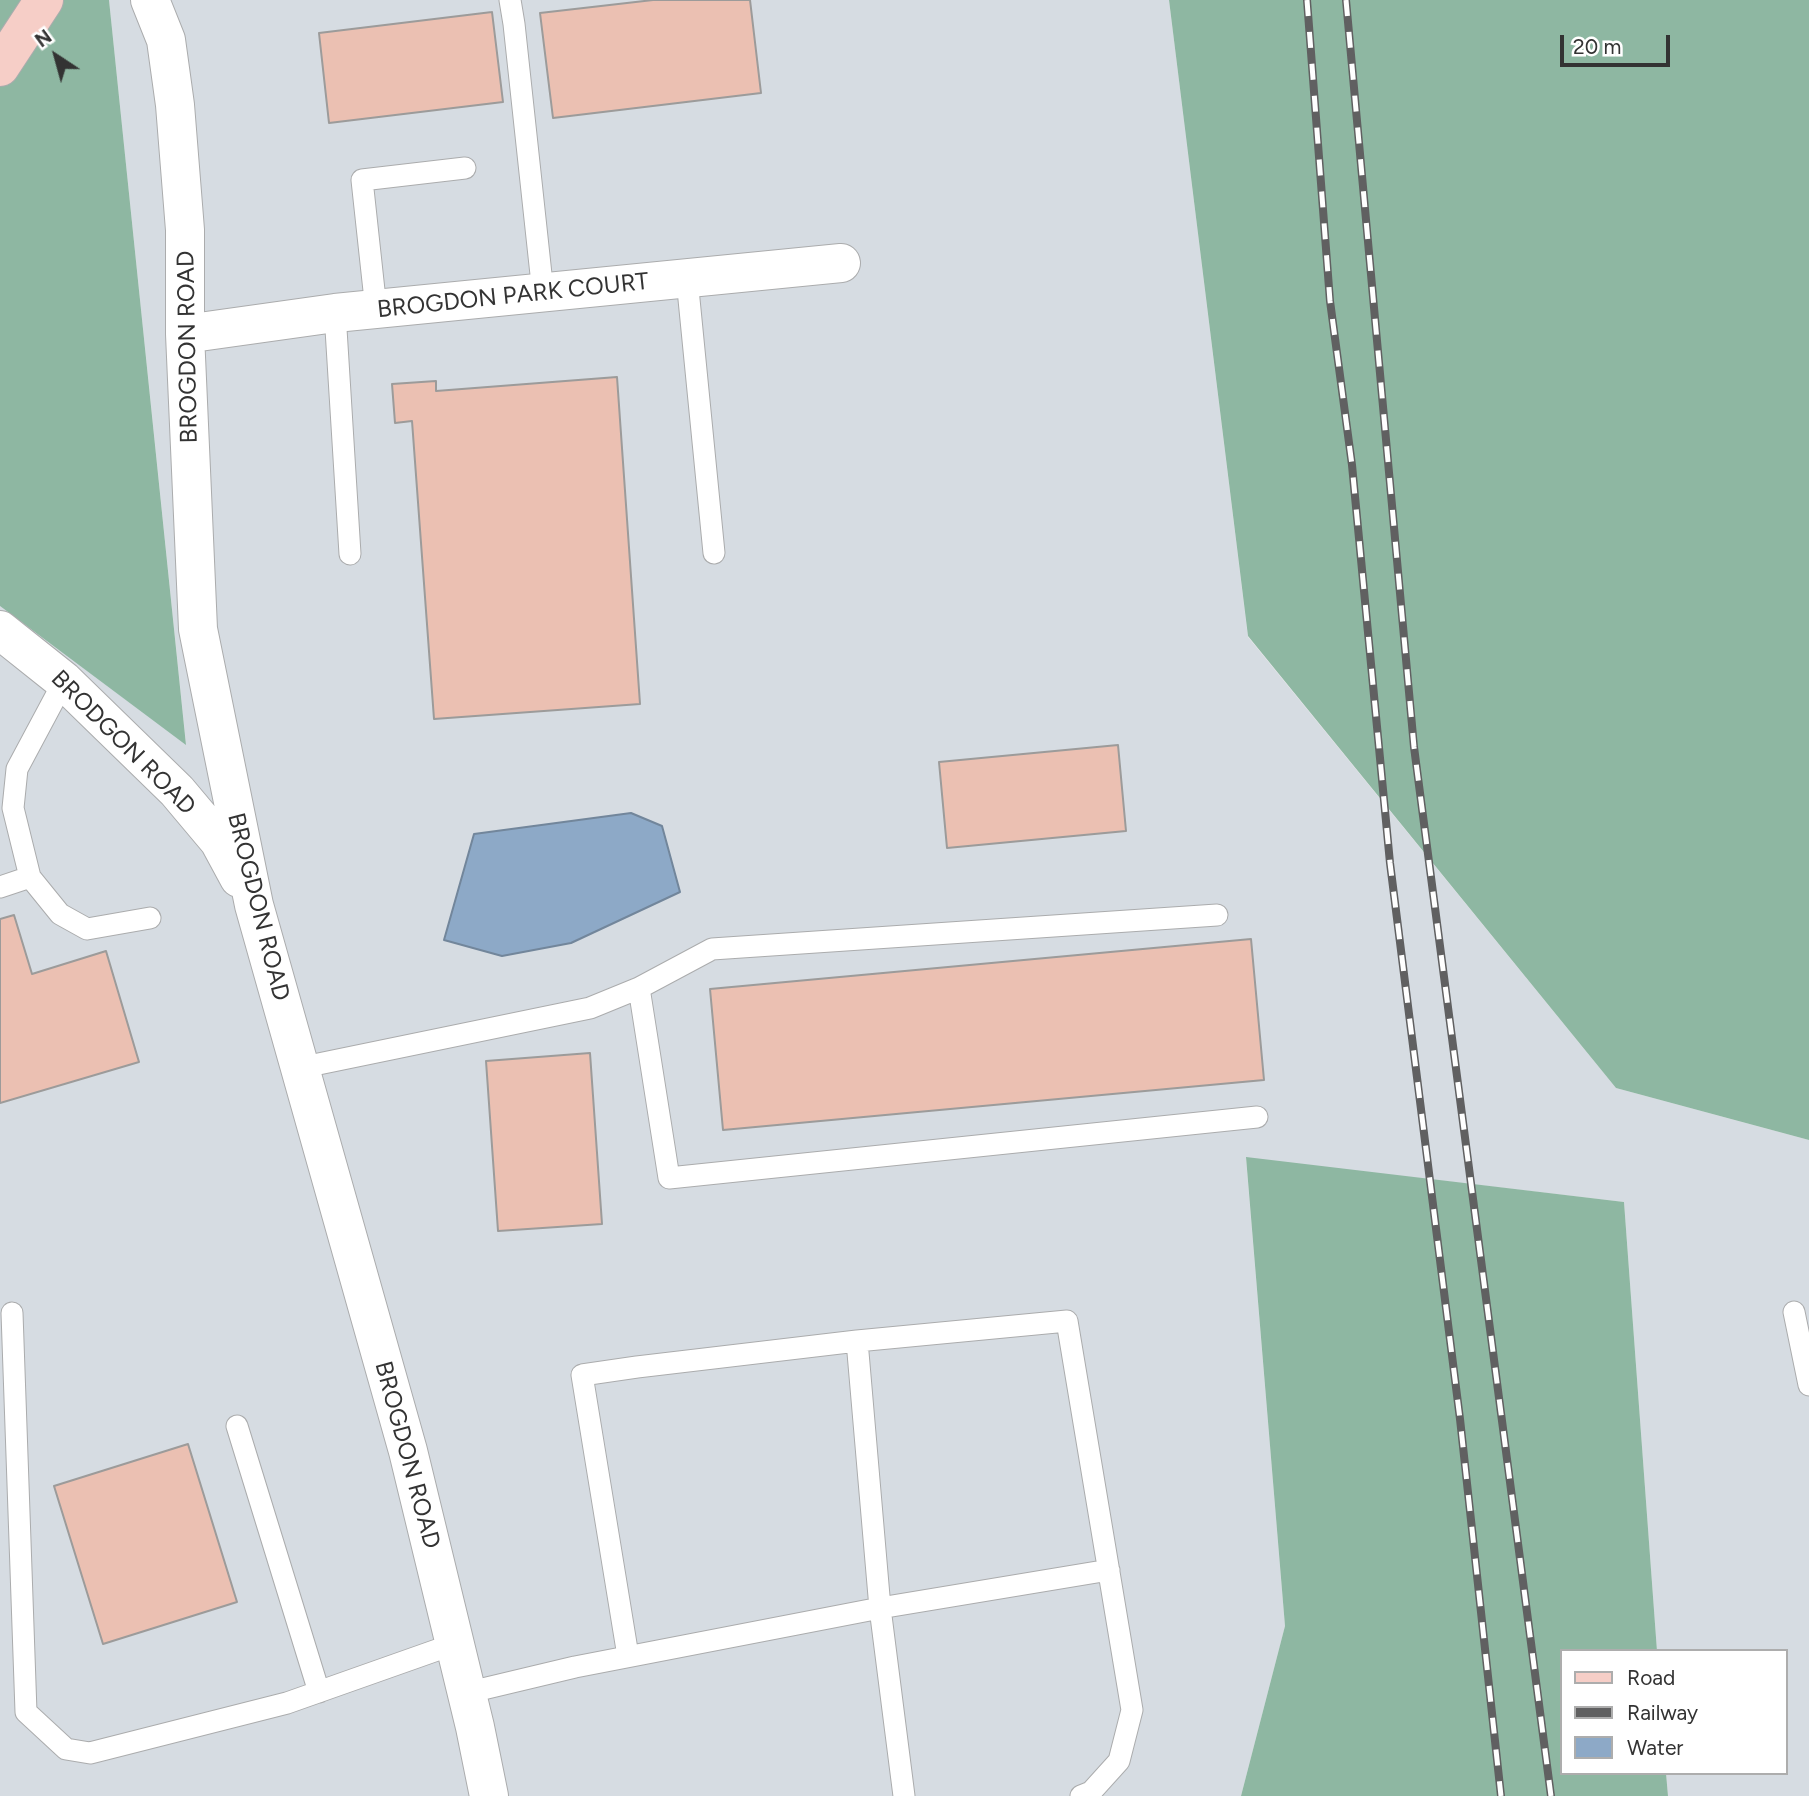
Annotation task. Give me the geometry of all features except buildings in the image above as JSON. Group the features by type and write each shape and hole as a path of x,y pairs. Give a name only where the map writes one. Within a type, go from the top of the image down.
{"street":[{"path":"0,67 44,0"},
{"name":"BROGDON ROAD","path":"150,0 166,40 175,105 185,230 185,334 198,629 254,905 408,1451 475,1727 489,1796"},
{"name":"BROGDON PARK COURT","path":"185,334 335,313 841,263"},
{"name":"BRODGON ROAD","path":"0,630 64,681 177,791 219,841 254,905"}],"lane":[{"path":"510,0 543,293"},
{"path":"376,309 362,180 465,168"},
{"path":"687,279 714,553"},
{"path":"335,313 350,554"},
{"path":"64,681 17,769 13,808 30,877 60,914 87,929 150,918"},
{"path":"0,887 30,877"},
{"path":"299,1069 590,1008 639,988 712,949 1217,915"},
{"path":"639,988 669,1178 1257,1117"},
{"path":"1794,1312 1809,1385"},
{"path":"12,1313 26,1712 66,1749 90,1754 287,1703 454,1644"},
{"path":"628,1656 582,1375 857,1341 1067,1321 1132,1710 1119,1761 1091,1792 1081,1796"},
{"path":"857,1341 880,1608 904,1796"},
{"path":"237,1426 320,1692"},
{"path":"466,1693 628,1656 880,1608 1109,1570"}],"shaded area":[{"path":"109,0 1169,0 1248,637 1616,1088 1809,1140 1809,1796 1668,1796 1666,1775 1788,1775 1788,1649 1657,1649 1624,1202 1246,1158 1285,1626 1241,1796 0,1796 0,606 186,744"}],"green space":[{"path":"0,0 109,0 186,745 0,606"},
{"path":"1169,0 1809,0 1809,1140 1616,1088 1248,636"},
{"path":"1246,1157 1624,1202 1657,1649 1560,1649 1560,1775 1666,1775 1668,1796 1241,1796 1285,1626"}],"water":[{"path":"631,813 662,826 680,892 571,943 502,956 444,940 474,834"}],"railway":[{"path":"1307,0 1330,301 1352,465 1390,863 1460,1419 1501,1796"},
{"path":"1346,0 1414,747 1551,1796"}]}
